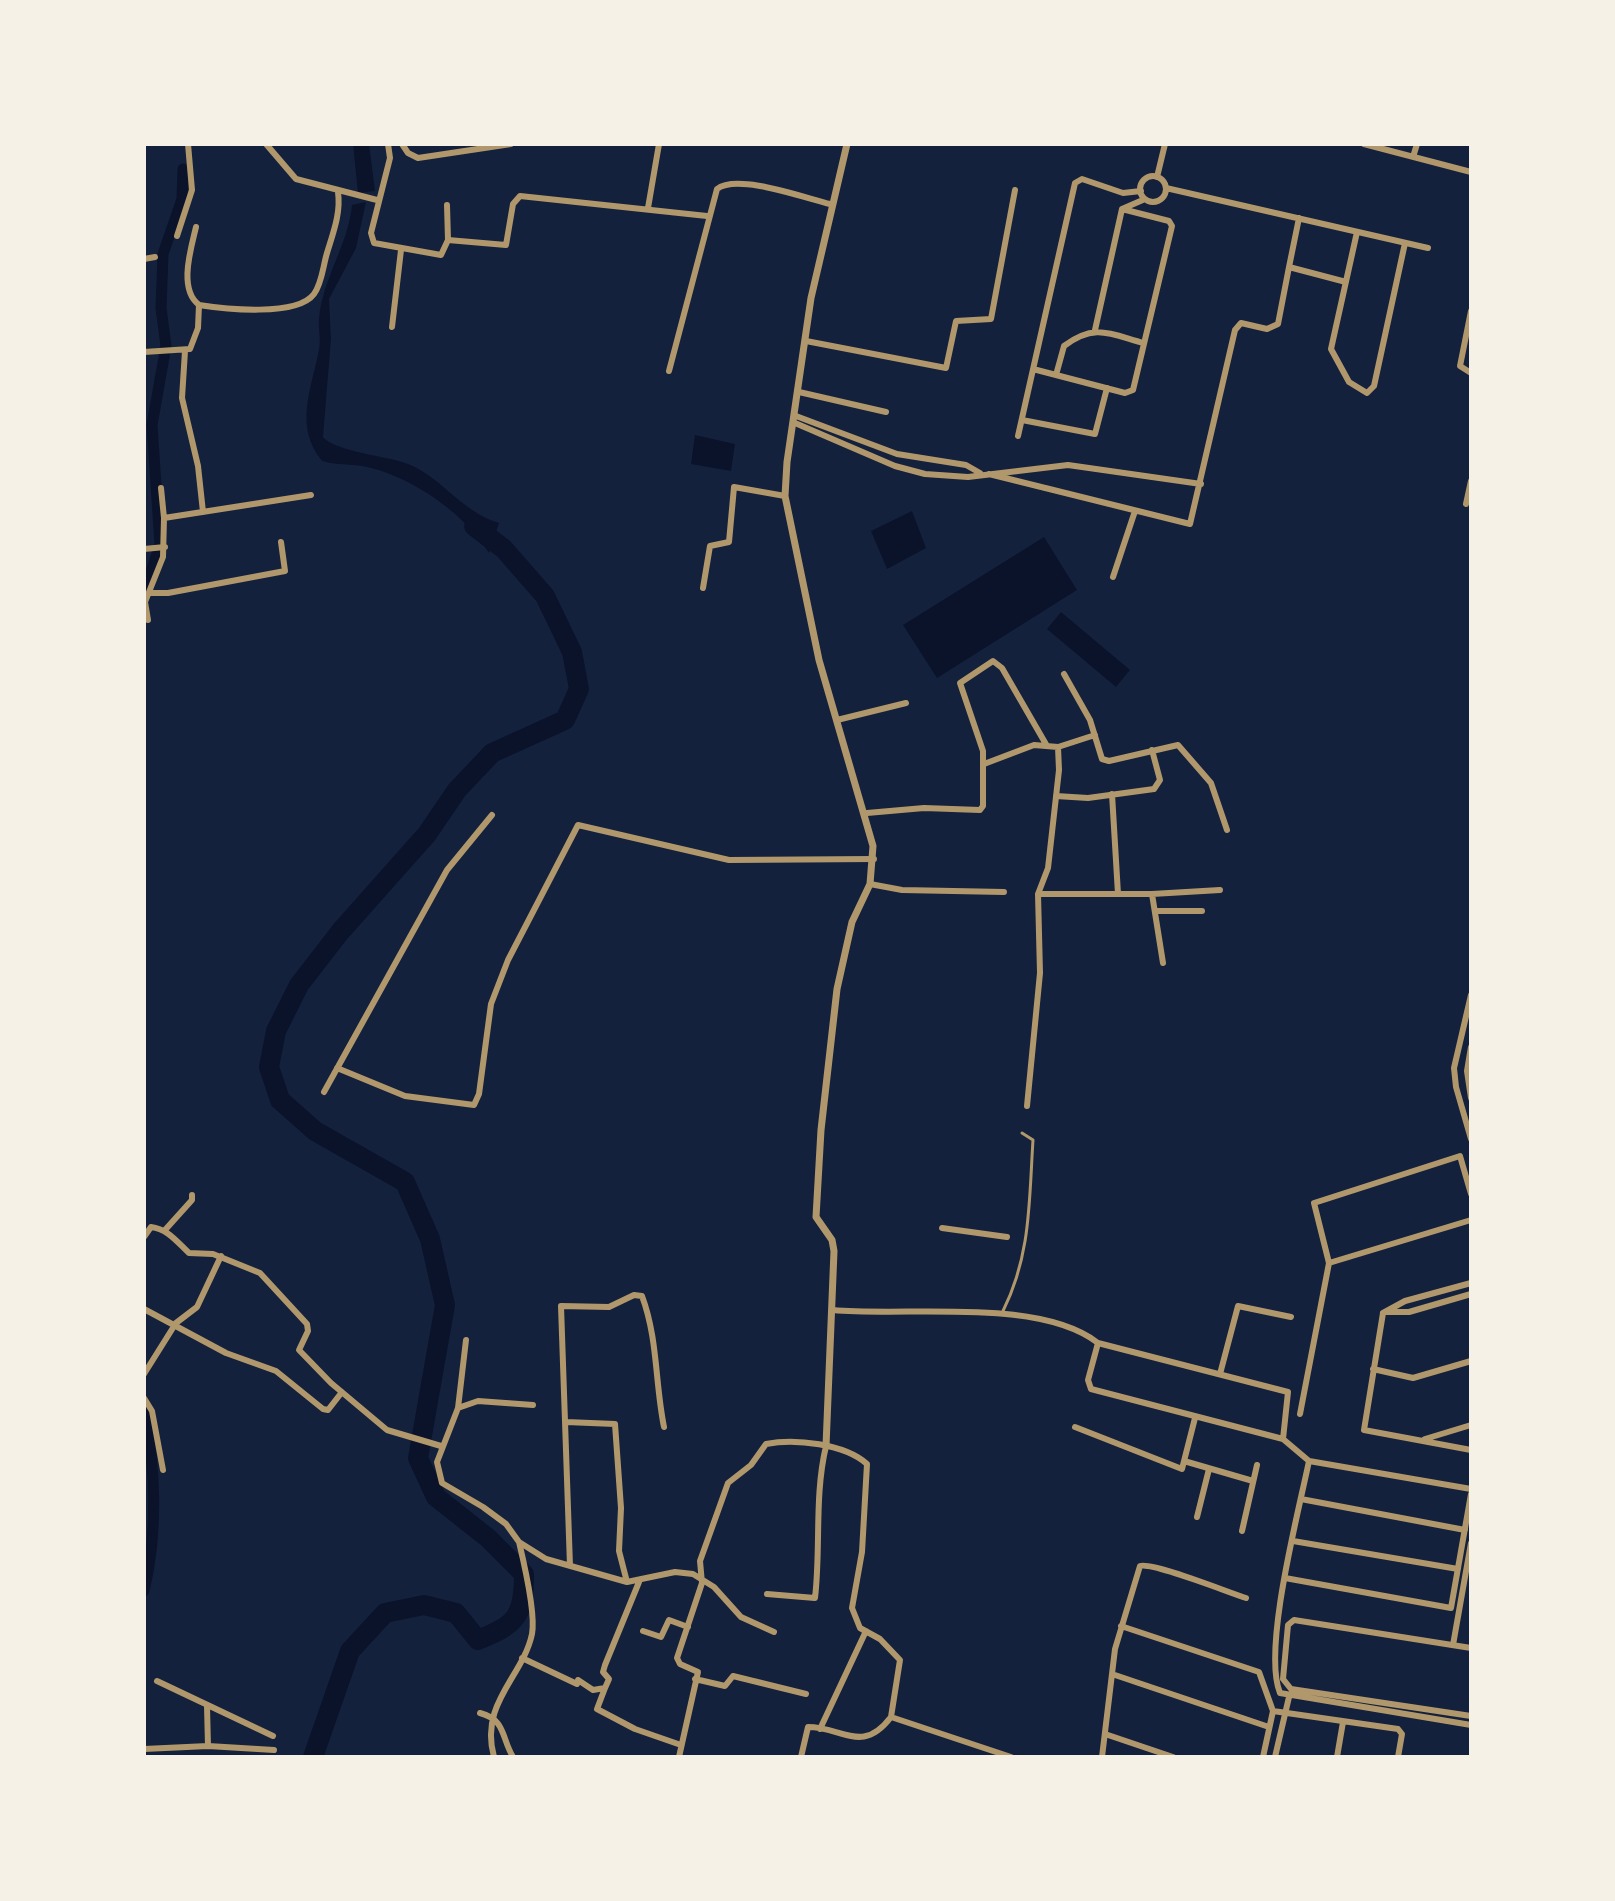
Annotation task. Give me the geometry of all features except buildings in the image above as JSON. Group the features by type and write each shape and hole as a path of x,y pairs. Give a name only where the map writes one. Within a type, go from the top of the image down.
{"street":[{"path":"177,236 192,190 188,144"},
{"path":"266,144 296,179 374,199"},
{"path":"273,153 278,144"},
{"path":"388,144 390,158 374,199 372,240 401,250 441,255 448,240 447,205"},
{"path":"402,144 408,153 423,158 511,144"},
{"path":"648,208 659,144"},
{"path":"767,1594 815,1598 820,1557 816,1518 826,1446 833,1310 832,1240 816,1217 821,1130 837,989 852,922 870,884 874,859 867,813 819,660 785,496 787,462 830,204 847,144"},
{"path":"1157,177 1165,144"},
{"path":"1364,144 1471,172"},
{"path":"1413,157 1417,144"},
{"path":"1157,177 1166,188 1428,248"},
{"path":"1145,199 1141,191 1144,180 1157,177"},
{"path":"1018,436 1075,183 1082,179 1123,193 1141,191"},
{"path":"669,371 714,192 727,182 830,204"},
{"path":"1122,209 1145,199 1159,200 1166,188"},
{"path":"806,341 946,368 956,321 991,319 1015,190"},
{"path":"196,227 190,254 188,293 199,305 269,309 308,300 317,288 332,235 338,192"},
{"path":"448,240 506,245 514,200 520,196 707,216"},
{"path":"1033,369 1125,393 1133,390 1172,223 1122,209"},
{"path":"1095,330 1122,209"},
{"path":"795,420 915,472 959,477 989,474 1190,524 1237,324 1272,329 1278,324 1299,218"},
{"path":"1357,232 1332,353 1349,382 1367,393 1374,386 1405,243"},
{"path":"392,327 401,250"},
{"path":"144,259 155,257"},
{"path":"1289,267 1346,282"},
{"path":"144,352 190,349 198,328 199,305"},
{"path":"1471,311 1460,366 1471,373"},
{"path":"1056,375 1064,346 1095,330 1144,343"},
{"path":"185,351 182,398 198,466 203,512"},
{"path":"1022,420 1095,434 1107,388"},
{"path":"799,392 886,412"},
{"path":"795,420 897,454 966,465 980,473"},
{"path":"989,474 1068,465 1201,484"},
{"path":"1466,504 1471,481"},
{"path":"703,588 710,546 729,540 734,487 785,496"},
{"path":"148,620 144,602 161,547 164,518 161,488"},
{"path":"164,518 311,495"},
{"path":"1113,577 1135,511"},
{"path":"149,593 168,593 285,571 281,542"},
{"path":"144,549 161,547"},
{"path":"867,813 924,808 980,810 983,806 984,764 960,683 993,661 1002,668 1047,746"},
{"path":"1064,674 1106,761 1173,745 1182,748 1211,783 1227,830"},
{"path":"837,720 906,703"},
{"path":"984,764 1034,745 1058,747 1095,735"},
{"path":"1027,1106 1040,973 1038,894 1048,868 1058,747"},
{"path":"1056,796 1079,798 1159,785 1152,750"},
{"path":"1112,794 1118,894"},
{"path":"324,1092 447,870 492,815"},
{"path":"337,1068 405,1096 474,1105 479,1094 491,1004 508,960 578,825 729,860 874,859"},
{"path":"870,884 902,890 1004,892"},
{"path":"1038,894 1152,894 1220,890"},
{"path":"1152,894 1163,963"},
{"path":"1178,910 1179,921"},
{"path":"1156,911 1202,911"},
{"path":"1471,995 1454,1068 1456,1087 1471,1139"},
{"path":"1471,1047 1471,1098"},
{"path":"1300,1414 1329,1263 1314,1203 1460,1156 1471,1194"},
{"path":"165,1230 190,1202 192,1195"},
{"path":"1329,1263 1471,1220"},
{"path":"144,1237 151,1227 165,1230 192,1255 221,1256 260,1273 309,1327 300,1345 301,1354 387,1430 441,1446"},
{"path":"942,1228 1007,1237"},
{"path":"144,1374 176,1323 197,1307 221,1256"},
{"path":"1383,1313 1405,1301 1471,1283"},
{"path":"1383,1313 1409,1312 1471,1294"},
{"path":"570,1566 561,1306 609,1307 634,1295 642,1296 653,1326 658,1398 664,1427"},
{"path":"1220,1374 1238,1306 1291,1317"},
{"path":"144,1309 176,1323 226,1353 276,1371 323,1409 328,1410 342,1392"},
{"path":"833,1310 902,1315 1003,1311 1074,1329 1098,1343 1288,1392 1283,1439"},
{"path":"1383,1313 1363,1426 1367,1432 1471,1450"},
{"path":"466,1340 458,1408 437,1462 442,1483 506,1524 519,1542 527,1569 533,1629 522,1658 504,1686 490,1734 494,1757"},
{"path":"1098,1343 1088,1380 1091,1389 1283,1439 1309,1461 1471,1492 1451,1608 1285,1578"},
{"path":"1373,1369 1413,1378 1471,1361"},
{"path":"144,1398 152,1411 163,1470"},
{"path":"458,1408 478,1401 533,1405"},
{"path":"1075,1427 1182,1469 1195,1418"},
{"path":"566,1422 615,1424 621,1508 619,1551 627,1582"},
{"path":"1420,1441 1471,1425"},
{"path":"679,1757 698,1672 677,1660 700,1578 700,1561 728,1483 751,1465 766,1444 826,1446 867,1464 862,1552 852,1608 860,1628 880,1639 900,1660 891,1717 875,1733 863,1738 806,1729 801,1757"},
{"path":"1184,1461 1253,1481"},
{"path":"1309,1461 1285,1578 1274,1680 1280,1693 1289,1697 1471,1725"},
{"path":"1242,1531 1257,1465"},
{"path":"1197,1517 1209,1469"},
{"path":"1301,1499 1465,1530"},
{"path":"1293,1541 1458,1569"},
{"path":"519,1542 546,1559 627,1582 639,1582 675,1572 700,1578 714,1587 741,1617 774,1632"},
{"path":"1453,1645 1471,1543"},
{"path":"1102,1757 1121,1626 1137,1573 1148,1564 1246,1598"},
{"path":"639,1582 605,1665 603,1672 609,1679 597,1709 635,1729 681,1745"},
{"path":"643,1631 661,1637 669,1620 688,1627"},
{"path":"1471,1648 1294,1620 1288,1625 1283,1679 1291,1689 1471,1716"},
{"path":"1121,1626 1259,1672 1273,1711 1263,1757"},
{"path":"820,1729 866,1631"},
{"path":"522,1658 568,1682 577,1684 578,1680 593,1690 605,1688"},
{"path":"1112,1674 1269,1727"},
{"path":"695,1679 725,1686 733,1676 806,1694"},
{"path":"157,1681 273,1736"},
{"path":"1270,1701 1280,1693"},
{"path":"1275,1757 1289,1697"},
{"path":"207,1706 208,1746"},
{"path":"1273,1711 1398,1729 1402,1734 1398,1757"},
{"path":"480,1713 495,1717 503,1727 513,1757"},
{"path":"891,1717 1011,1757"},
{"path":"1337,1757 1343,1722"},
{"path":"1105,1734 1173,1757"},
{"path":"144,1749 208,1746 274,1750"},
{"path":"977,1757 978,1748"}],"lane":[{"path":"1003,1311 1018,1281 1024,1254 1033,1140 1022,1133"}],"water":[{"path":"353,144 369,144 375,191 358,193"},
{"path":"366,202 356,248 329,299 331,339 323,437 337,446 413,466 472,510 499,523 489,553 467,525 438,500 388,473 365,466 322,461 308,434 307,406 319,349 321,303 346,234 352,205"},
{"path":"695,435 735,444 731,471 691,464"},
{"path":"912,511 926,548 887,569 871,531"},
{"path":"1044,537 1077,590 937,678 903,625"},
{"path":"1061,612 1130,670 1116,687 1047,629"}],"waterway":[{"path":"144,592 160,545 152,425 166,346 161,308 163,254 182,199 183,169"},
{"path":"313,1757 350,1651 385,1613 424,1605 456,1613 478,1640 510,1623 516,1617 522,1600 524,1574 488,1538 436,1497 418,1458 445,1305 430,1239 405,1182 315,1131 280,1100 269,1067 276,1031 299,985 340,932 427,834 457,790 492,753 565,720 579,689 572,652 545,596 504,549 474,526"},
{"path":"144,1411 154,1501 152,1547 144,1591"}]}
